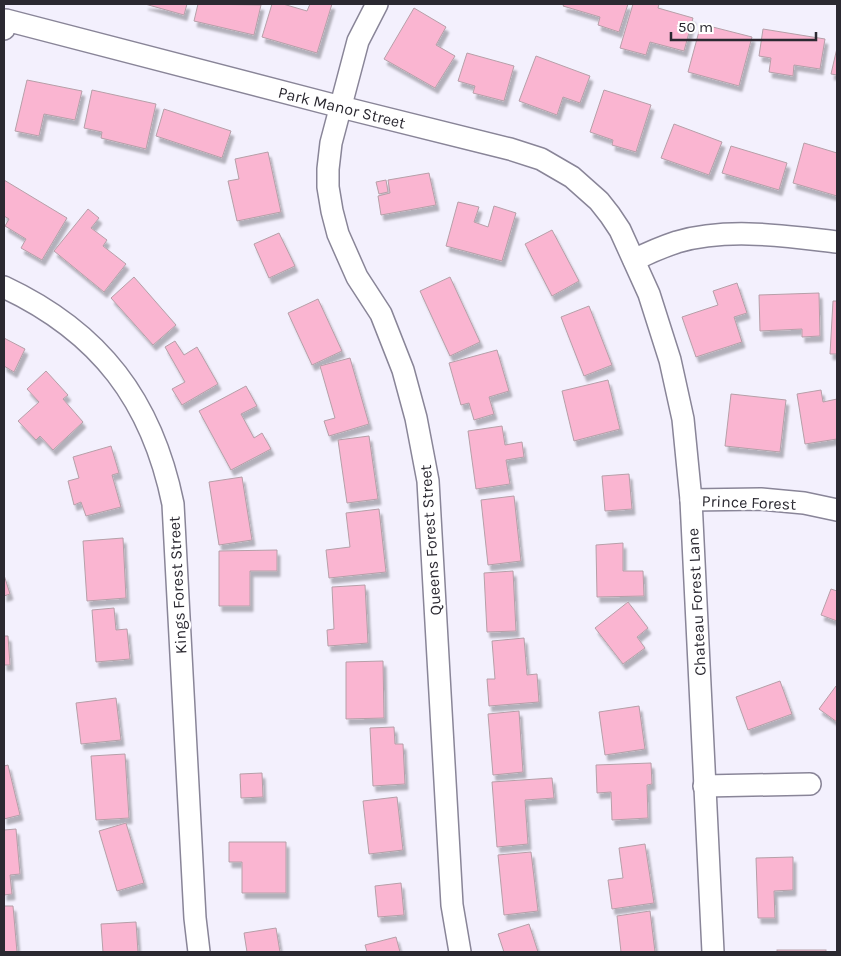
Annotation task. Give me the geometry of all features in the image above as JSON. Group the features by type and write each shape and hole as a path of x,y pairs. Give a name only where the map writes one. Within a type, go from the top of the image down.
{"street":[{"name":"Queens Forest Street","path":"377,4 358,42 331,143 328,187 338,234 357,277 380,314 403,370 416,418 428,481 452,905 460,952"},
{"name":"Park Manor Street","path":"5,24 510,149 541,159 572,177 599,201 620,230 634,260"},
{"path":"634,260 677,242 698,237 726,234 782,236 837,242"},
{"name":"Chateau Forest Lane","path":"634,260 649,294 670,360 683,419 691,500 713,952"},
{"name":"Kings Forest Street","path":"4,287 26,297 51,312 96,350 115,372 132,395 147,421 167,476 173,504 198,952"},
{"name":"Prince Forest","path":"691,500 761,499 837,510"},
{"path":"704,786 810,784"}],"building":[{"path":"145,4 187,4 184,15"},
{"path":"198,4 261,5 254,35 194,21"},
{"path":"272,4 283,4 307,11 310,4 332,4 317,53 262,37"},
{"path":"564,4 628,4 619,32 598,25 600,17 563,6"},
{"path":"633,4 659,4 658,8 693,18 684,51 650,42 646,55 620,48"},
{"path":"414,8 446,27 436,45 455,56 435,88 384,59"},
{"path":"701,24 752,37 739,86 688,72"},
{"path":"763,29 825,39 820,69 794,65 793,76 769,72 771,58 759,56"},
{"path":"837,48 837,75 831,74"},
{"path":"467,53 514,66 504,101 473,93 475,86 458,81"},
{"path":"536,56 590,76 580,103 563,97 557,115 519,101"},
{"path":"27,80 82,91 75,120 44,114 39,136 15,131"},
{"path":"92,90 156,104 146,149 101,138 102,132 84,128"},
{"path":"604,90 651,105 636,152 612,145 613,140 590,132"},
{"path":"164,109 231,131 222,158 156,136"},
{"path":"674,124 722,142 709,175 661,158"},
{"path":"804,143 837,153 837,196 793,183"},
{"path":"731,146 787,163 779,190 722,173"},
{"path":"268,152 281,212 237,221 228,181 239,179 235,159"},
{"path":"429,173 436,205 381,215 378,196 390,193 388,180"},
{"path":"4,180 67,218 42,260 21,248 26,239 5,226 9,219 4,216"},
{"path":"386,180 388,192 379,194 376,182"},
{"path":"458,202 479,207 474,222 488,227 494,206 516,213 502,261 446,246"},
{"path":"88,209 99,218 91,228 107,240 103,246 126,264 104,292 54,251"},
{"path":"552,230 579,281 552,296 525,244"},
{"path":"279,233 295,266 269,278 254,244"},
{"path":"134,277 176,325 153,345 111,298"},
{"path":"450,277 480,342 450,356 420,291"},
{"path":"737,283 747,313 734,317 742,342 696,357 682,317 718,305 713,291"},
{"path":"819,293 820,336 802,337 802,329 760,331 759,295"},
{"path":"318,299 342,351 312,365 288,313"},
{"path":"833,301 837,301 837,354 830,354"},
{"path":"589,306 612,365 584,376 561,317"},
{"path":"4,338 25,349 14,372 4,366"},
{"path":"175,341 184,355 197,347 218,384 182,405 172,389 185,382 165,347"},
{"path":"497,350 509,391 489,397 494,414 474,420 469,403 461,405 449,363"},
{"path":"350,358 369,424 329,436 324,421 335,418 320,366"},
{"path":"46,371 68,395 63,399 83,422 53,450 40,436 36,440 18,421 39,402 27,389"},
{"path":"608,380 620,429 574,441 562,391"},
{"path":"246,386 257,406 241,414 254,438 262,433 271,449 231,470 199,411"},
{"path":"821,390 823,402 837,399 837,439 805,444 797,394"},
{"path":"731,394 786,400 780,452 725,446"},
{"path":"502,426 505,445 522,442 524,457 506,460 510,484 476,489 468,431"},
{"path":"369,436 378,499 347,503 338,440"},
{"path":"111,446 119,473 112,475 121,507 86,516 81,502 74,505 68,481 79,478 73,457"},
{"path":"629,474 632,509 605,511 602,476"},
{"path":"242,477 252,540 219,545 209,482"},
{"path":"514,496 521,561 488,565 481,500"},
{"path":"379,509 386,572 329,578 326,550 350,547 346,513"},
{"path":"123,538 126,598 87,601 83,541"},
{"path":"623,543 623,571 643,571 644,596 597,597 596,545"},
{"path":"277,550 277,571 250,571 250,606 219,606 219,551"},
{"path":"513,571 516,631 487,632 484,573"},
{"path":"4,575 10,594 4,596"},
{"path":"365,585 368,643 328,646 327,630 334,629 332,587"},
{"path":"831,589 837,591 837,621 821,615"},
{"path":"628,602 648,628 637,637 645,648 623,664 595,628"},
{"path":"114,608 116,630 127,629 130,659 96,662 92,610"},
{"path":"4,636 8,636 10,665 4,665"},
{"path":"524,638 527,675 537,674 539,702 489,706 487,679 495,679 492,641"},
{"path":"383,661 384,718 346,719 346,662"},
{"path":"780,681 792,714 748,730 736,697"},
{"path":"837,687 837,722 819,709"},
{"path":"116,698 121,740 81,744 76,703"},
{"path":"639,706 645,749 605,755 599,712"},
{"path":"519,711 523,772 493,775 488,714"},
{"path":"394,727 395,744 403,744 405,784 373,786 370,728"},
{"path":"125,754 129,818 96,820 91,756"},
{"path":"651,763 652,784 647,785 648,818 612,820 611,792 597,793 596,765"},
{"path":"8,765 20,815 4,819 4,766"},
{"path":"262,773 263,797 241,798 240,774"},
{"path":"552,778 554,798 525,800 528,844 497,847 492,782"},
{"path":"397,797 403,850 369,854 363,801"},
{"path":"126,823 144,883 117,891 99,831"},
{"path":"16,829 20,874 10,875 12,894 4,895 4,830"},
{"path":"229,842 286,842 286,893 242,893 242,862 229,862"},
{"path":"645,844 654,903 612,909 608,880 623,878 619,848"},
{"path":"531,852 538,911 504,915 498,855"},
{"path":"793,857 793,890 774,891 775,918 758,918 756,858"},
{"path":"401,883 404,915 378,917 375,886"},
{"path":"4,906 13,906 17,952 4,952"},
{"path":"650,911 655,952 621,952 617,916"},
{"path":"136,922 138,952 103,952 101,924"},
{"path":"529,924 538,952 504,952 498,934"},
{"path":"276,928 280,952 247,952 244,933"},
{"path":"396,937 400,952 367,952 365,945"},
{"path":"777,950 826,950 826,952 777,952"}]}
